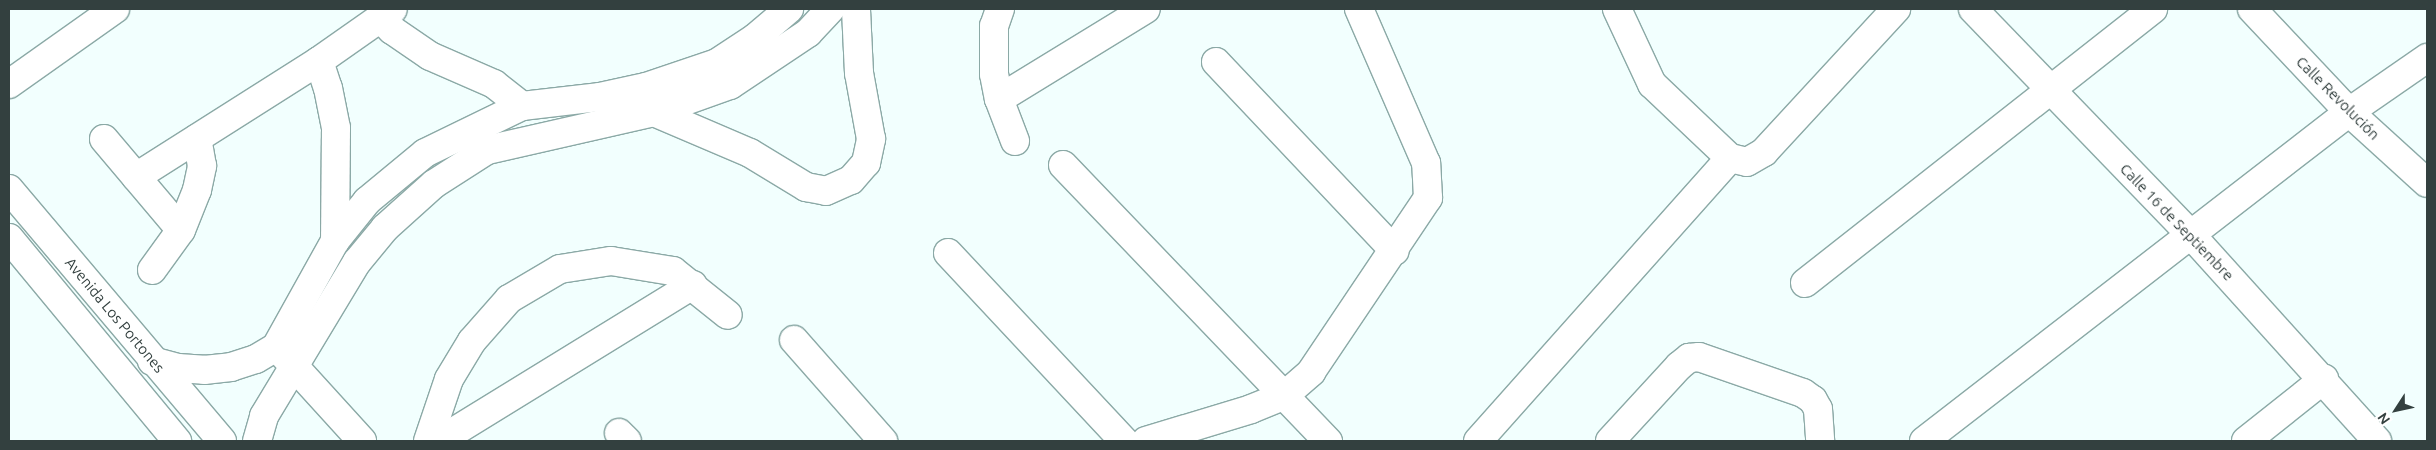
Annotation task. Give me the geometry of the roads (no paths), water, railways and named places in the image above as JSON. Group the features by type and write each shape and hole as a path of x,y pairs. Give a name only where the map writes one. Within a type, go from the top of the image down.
{"street":[{"path":"9,84 115,9"},
{"path":"257,441 264,416 296,366 357,262 385,228 434,184 487,150 602,110 646,87 717,63 755,38 789,9"},
{"path":"654,112 730,85 808,33 830,9"},
{"path":"152,361 178,368 222,368 256,359 276,347 335,241 373,196 425,153 522,106 654,112 750,153 806,187 826,191 851,180 866,163 871,139 859,72 856,9"},
{"path":"1000,9 994,26 994,74 999,99 1015,141"},
{"path":"999,99 1146,9"},
{"path":"1146,441 1251,410 1285,395 1312,372 1395,251 1428,198 1426,164 1359,9"},
{"path":"1617,9 1652,84 1730,158 1747,162 1764,152 1896,9"},
{"name":"Calle 16 de Septiembre","path":"1973,9 2048,89 2192,236 2324,379 2377,441"},
{"path":"1805,283 2048,89 2153,9"},
{"name":"Calle Revolución","path":"2252,9 2349,112 2427,183"},
{"path":"136,177 319,61 387,13 392,30 430,56 494,84 522,106"},
{"path":"1924,441 2192,236 2349,112 2427,58"},
{"path":"319,61 328,88 336,128 335,241"},
{"path":"1216,62 1395,251"},
{"path":"104,138 181,230"},
{"path":"152,270 181,230 197,190 202,166 197,138"},
{"path":"1478,441 1730,158"},
{"path":"1063,165 1328,441"},
{"name":"Avenida Los Portones","path":"9,189 152,361 222,441"},
{"path":"9,238 173,440"},
{"path":"948,253 1124,441"},
{"path":"428,441 449,379 472,341 509,299 560,269 611,261 672,271 694,285 728,315"},
{"path":"439,441 694,285"},
{"path":"794,340 883,441"},
{"path":"276,347 296,366 362,441"},
{"path":"1610,441 1679,366 1689,358 1699,357 1803,393 1814,400 1818,410 1820,441"},
{"path":"2246,441 2324,379"}]}
